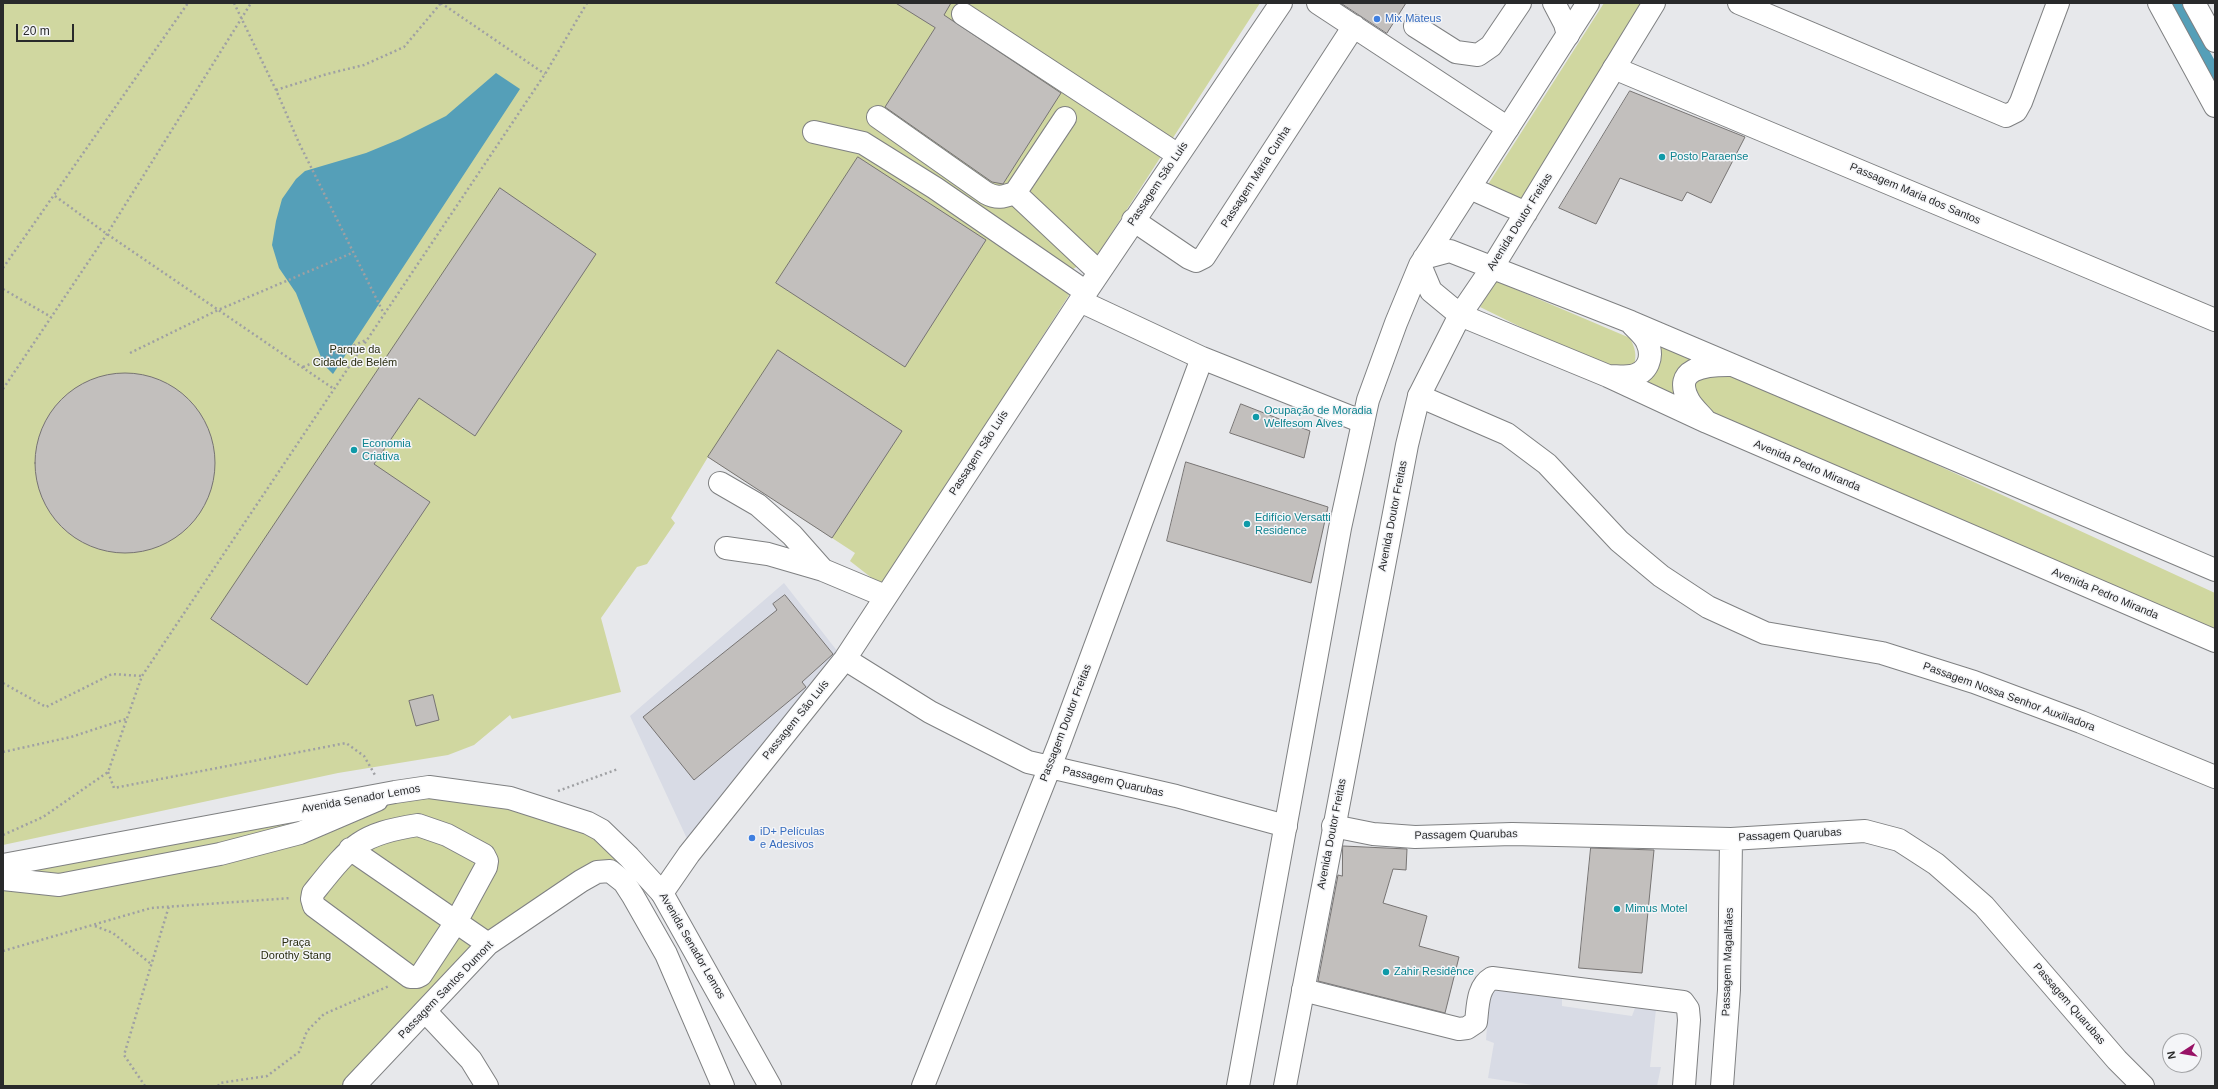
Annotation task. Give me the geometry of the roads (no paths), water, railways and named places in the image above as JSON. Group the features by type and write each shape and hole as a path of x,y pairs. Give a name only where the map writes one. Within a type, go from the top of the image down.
{"street":[{"name":"Passagem São Luís","path":"662,893 689,854 844,659 1083,296 1281,3"},
{"path":"1318,3 1508,128"},
{"path":"1415,26 1456,52 1478,55 1491,46 1520,3"},
{"path":"1554,3 1565,24 1568,35"},
{"path":"1238,1086 1340,528 1368,400 1396,323 1422,262 1588,3"},
{"name":"Avenida Doutor Freitas","path":"1285,1086 1333,826 1407,445 1420,396 1460,315 1492,268 1654,3"},
{"path":"1739,3 2006,116 2016,112 2021,102 2058,3"},
{"path":"2159,3 2215,106"},
{"path":"2194,3 2215,41"},
{"path":"963,14 1178,155"},
{"name":"Passagem Maria Cunha","path":"1134,220 1189,258 1196,261 1204,257 1354,26"},
{"name":"Passagem Maria dos Santos","path":"1614,68 2215,320"},
{"path":"878,117 986,193 994,197 1003,198 1015,193 1065,118"},
{"path":"814,132 863,144 935,188 1083,296 1202,358 1363,422"},
{"path":"1470,188 1526,213"},
{"path":"1015,193 1088,260 1099,272"},
{"path":"1422,262 1450,251 1631,322 2215,570"},
{"name":"Avenida Pedro Miranda","path":"1422,262 1431,291 1460,315 1608,376 1707,422 2215,641"},
{"path":"1608,376 1631,376 1641,372 1648,365 1651,356 1647,342 1631,322"},
{"name":"Passagem Doutor Freitas","path":"923,1086 1049,768 1202,358"},
{"path":"1707,422 1689,401 1685,389 1686,378 1691,371 1704,365 1731,364"},
{"name":"Passagem Nossa Senhor Auxiliadora","path":"1420,396 1507,434 1547,464 1619,541 1661,576 1708,607 1765,633 1882,653 1974,682 2081,722 2215,777"},
{"path":"720,483 758,505 792,535 823,570"},
{"path":"726,548 768,554 823,570 885,596"},
{"name":"Passagem Quarubas","path":"844,659 930,712 1028,762 1176,796 1286,826"},
{"name":"Avenida Senador Lemos","path":"3,865 429,787 510,798 588,823 601,830 662,893 770,1086"},
{"path":"3,879 59,885 220,854 300,833 386,796"},
{"path":"418,826 447,835 484,856 487,860 486,867 456,922 421,975 417,977 410,977 314,906 312,899 314,893 350,849 370,836 390,829 418,826"},
{"name":"Passagem Quarubas","path":"1333,826 1373,834 1415,837 1512,834 1731,839 1866,831 1899,840 1936,864 1984,906 2117,1060 2143,1086"},
{"name":"Passagem Magalhães","path":"1722,1086 1729,990 1731,839"},
{"path":"350,849 488,944"},
{"name":"Passagem Santos Dumont","path":"354,1086 488,944 581,881 597,872 610,871 624,882 666,954 724,1086"},
{"path":"1303,990 1459,1029 1467,1028 1476,1022 1480,991 1485,982 1492,978 1682,1002 1688,1009 1690,1020 1684,1086"},
{"path":"425,1011 471,1060 487,1086"}],"water":[{"path":"2168,3 2183,3 2215,61 2215,92"},
{"path":"496,73 520,89 333,374 324,365 296,293 279,268 272,245 282,199 296,179 305,171 366,153 400,139 446,116"}],"place":[{"name":"Mix Mateus","path":"1377,19"},
{"name":"Posto Paraense","path":"1662,157"},
{"name":"Ocupação de Moradia Welfesom Alves","path":"1256,417"},
{"name":"Economia Criativa","path":"354,450"},
{"name":"Edifício Versatti Residence","path":"1247,524"},
{"name":"iD+ Películas e Adesivos","path":"752,838"},
{"name":"Mimus Motel","path":"1617,909"},
{"name":"Zahir Residênce","path":"1386,972"}],"park label":[{"name":"Parque da Cidade de Belém","path":"355,356"},
{"name":"Praça Dorothy Stang","path":"296,949"}]}
